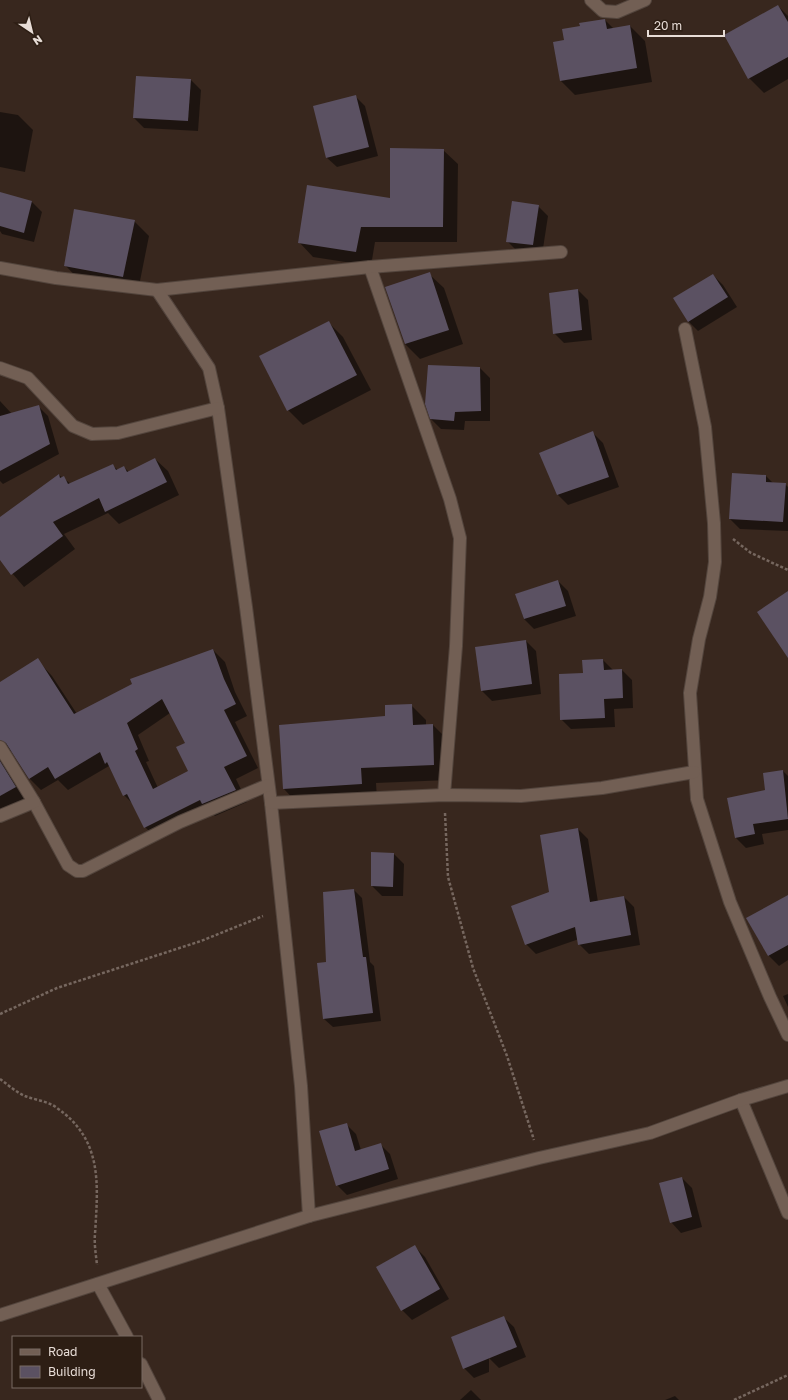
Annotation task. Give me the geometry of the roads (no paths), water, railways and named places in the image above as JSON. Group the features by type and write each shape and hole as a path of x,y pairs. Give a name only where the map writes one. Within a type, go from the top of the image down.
{"street":[{"path":"591,0 603,11 617,12 645,0"},
{"path":"0,268 56,278 157,290 370,267 562,252"},
{"path":"370,267 450,498 460,538 456,646 444,795"},
{"path":"157,290 209,368 218,408 246,606 271,803 301,1086 309,1216"},
{"path":"685,329 705,427 714,523 715,562 710,597 698,639 690,693 694,772 697,799 730,902 788,1036"},
{"path":"0,368 28,378 73,426 92,434 118,433 218,408"},
{"path":"0,747 34,802 68,865 77,871 83,871 180,822 268,785"},
{"path":"271,803 444,795 521,796 602,788 694,772"},
{"path":"0,816 34,802"},
{"path":"0,1314 309,1216 539,1158 650,1133 741,1100 788,1086"},
{"path":"741,1100 788,1213"},
{"path":"98,1284 126,1336"},
{"path":"142,1366 160,1400"}]}
